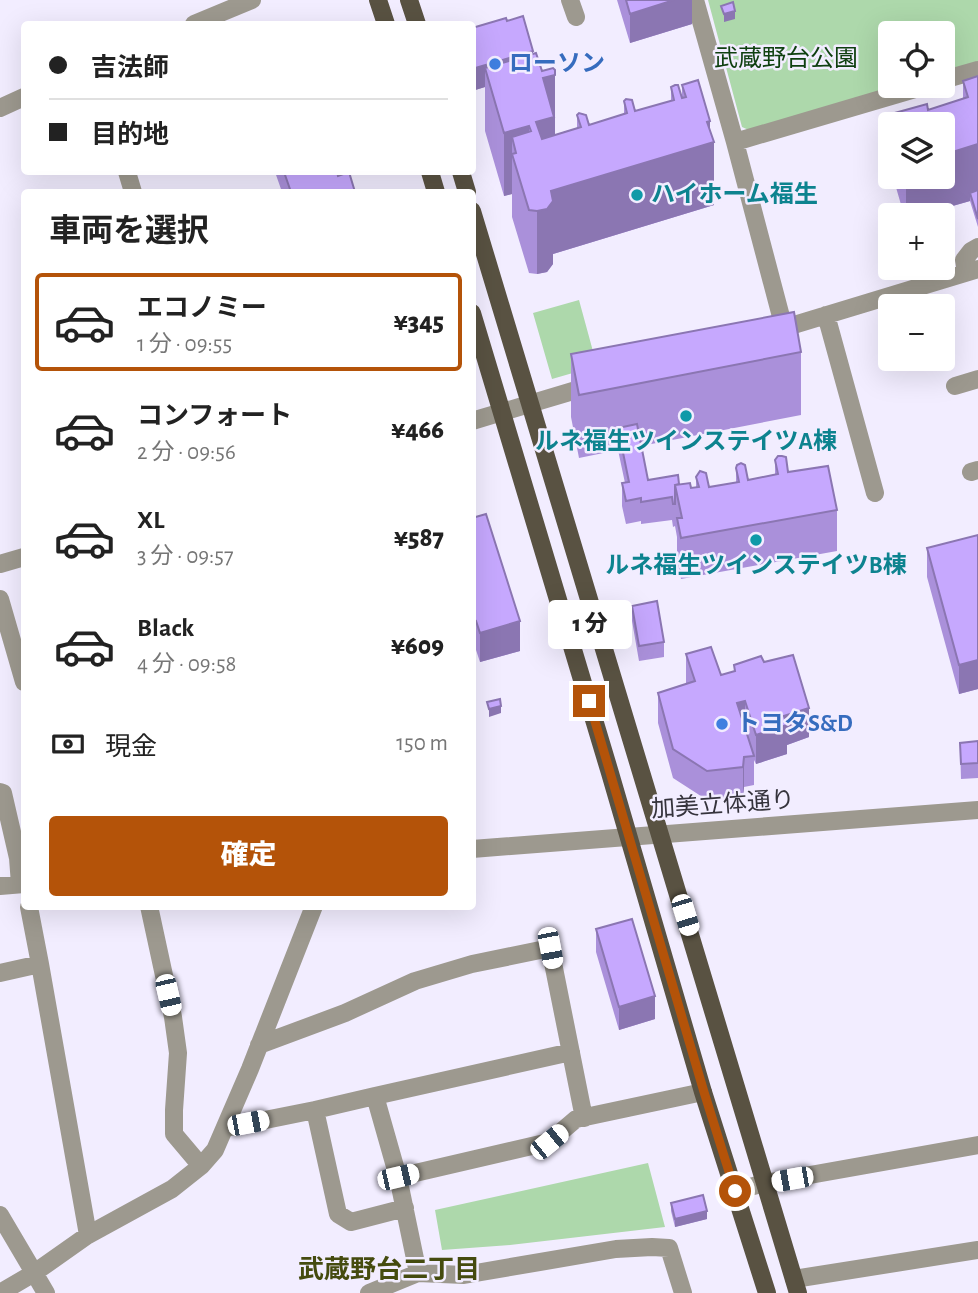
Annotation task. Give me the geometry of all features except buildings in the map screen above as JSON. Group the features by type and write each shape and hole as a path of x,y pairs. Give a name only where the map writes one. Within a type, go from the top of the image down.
{"main road":[{"path":"379,0 385,21"},
{"path":"409,0 416,21"},
{"path":"476,224 796,1286"},
{"path":"476,326 704,1092 767,1293"}],"street":[{"path":"201,21 252,0"},
{"path":"695,0 784,328"},
{"path":"955,77 978,70"},
{"path":"0,108 21,98"},
{"path":"735,142 884,98"},
{"path":"757,336 972,270 964,260 978,247"},
{"path":"826,315 875,493"},
{"path":"476,420 610,380"},
{"path":"955,386 978,380"},
{"path":"0,564 21,558"},
{"path":"0,599 21,672"},
{"path":"0,792 3,793 21,878"},
{"name":"加美立体通り","path":"476,849 978,810"},
{"path":"0,886 21,884"},
{"path":"30,910 88,1235"},
{"path":"150,910 178,1053 174,1134 201,1166"},
{"path":"0,1293 88,1235 172,1189 201,1166 215,1150 312,910"},
{"path":"259,1045 345,1013 415,981 472,964 550,948 584,1118"},
{"path":"0,973 40,964"},
{"path":"225,1128 571,1052"},
{"path":"398,1177 549,1142 576,1119 704,1092"},
{"path":"375,1096 398,1177 418,1273"},
{"path":"315,1110 338,1214 351,1222 405,1208"},
{"path":"735,1191 765,1183 978,1145"},
{"path":"0,1215 46,1293"},
{"path":"369,1293 418,1273 464,1275 616,1249 652,1247 669,1248 683,1293"},
{"path":"796,1286 978,1250"},
{"path":"443,1274 444,1293"}],"green space":[{"name":"武蔵野台公園","path":"708,0 978,0 978,62 955,69 955,21 878,21 878,92 751,131 742,127"},
{"path":"579,300 597,366 552,379 533,313"},
{"path":"648,1163 665,1227 442,1250 435,1210"}],"place":[{"name":"ローソン","path":"495,64"},
{"name":"ハイホーム福生","path":"637,195"},
{"name":"ルネ福生ツインステイツA棟","path":"686,416"},
{"name":"ルネ福生ツインステイツB棟","path":"756,540"},
{"name":"トヨタS&D","path":"722,724"}],"district":[{"name":"武蔵野台二丁目","path":"389,1270"}],"route":[{"path":"589,701 735,1191"}]}
